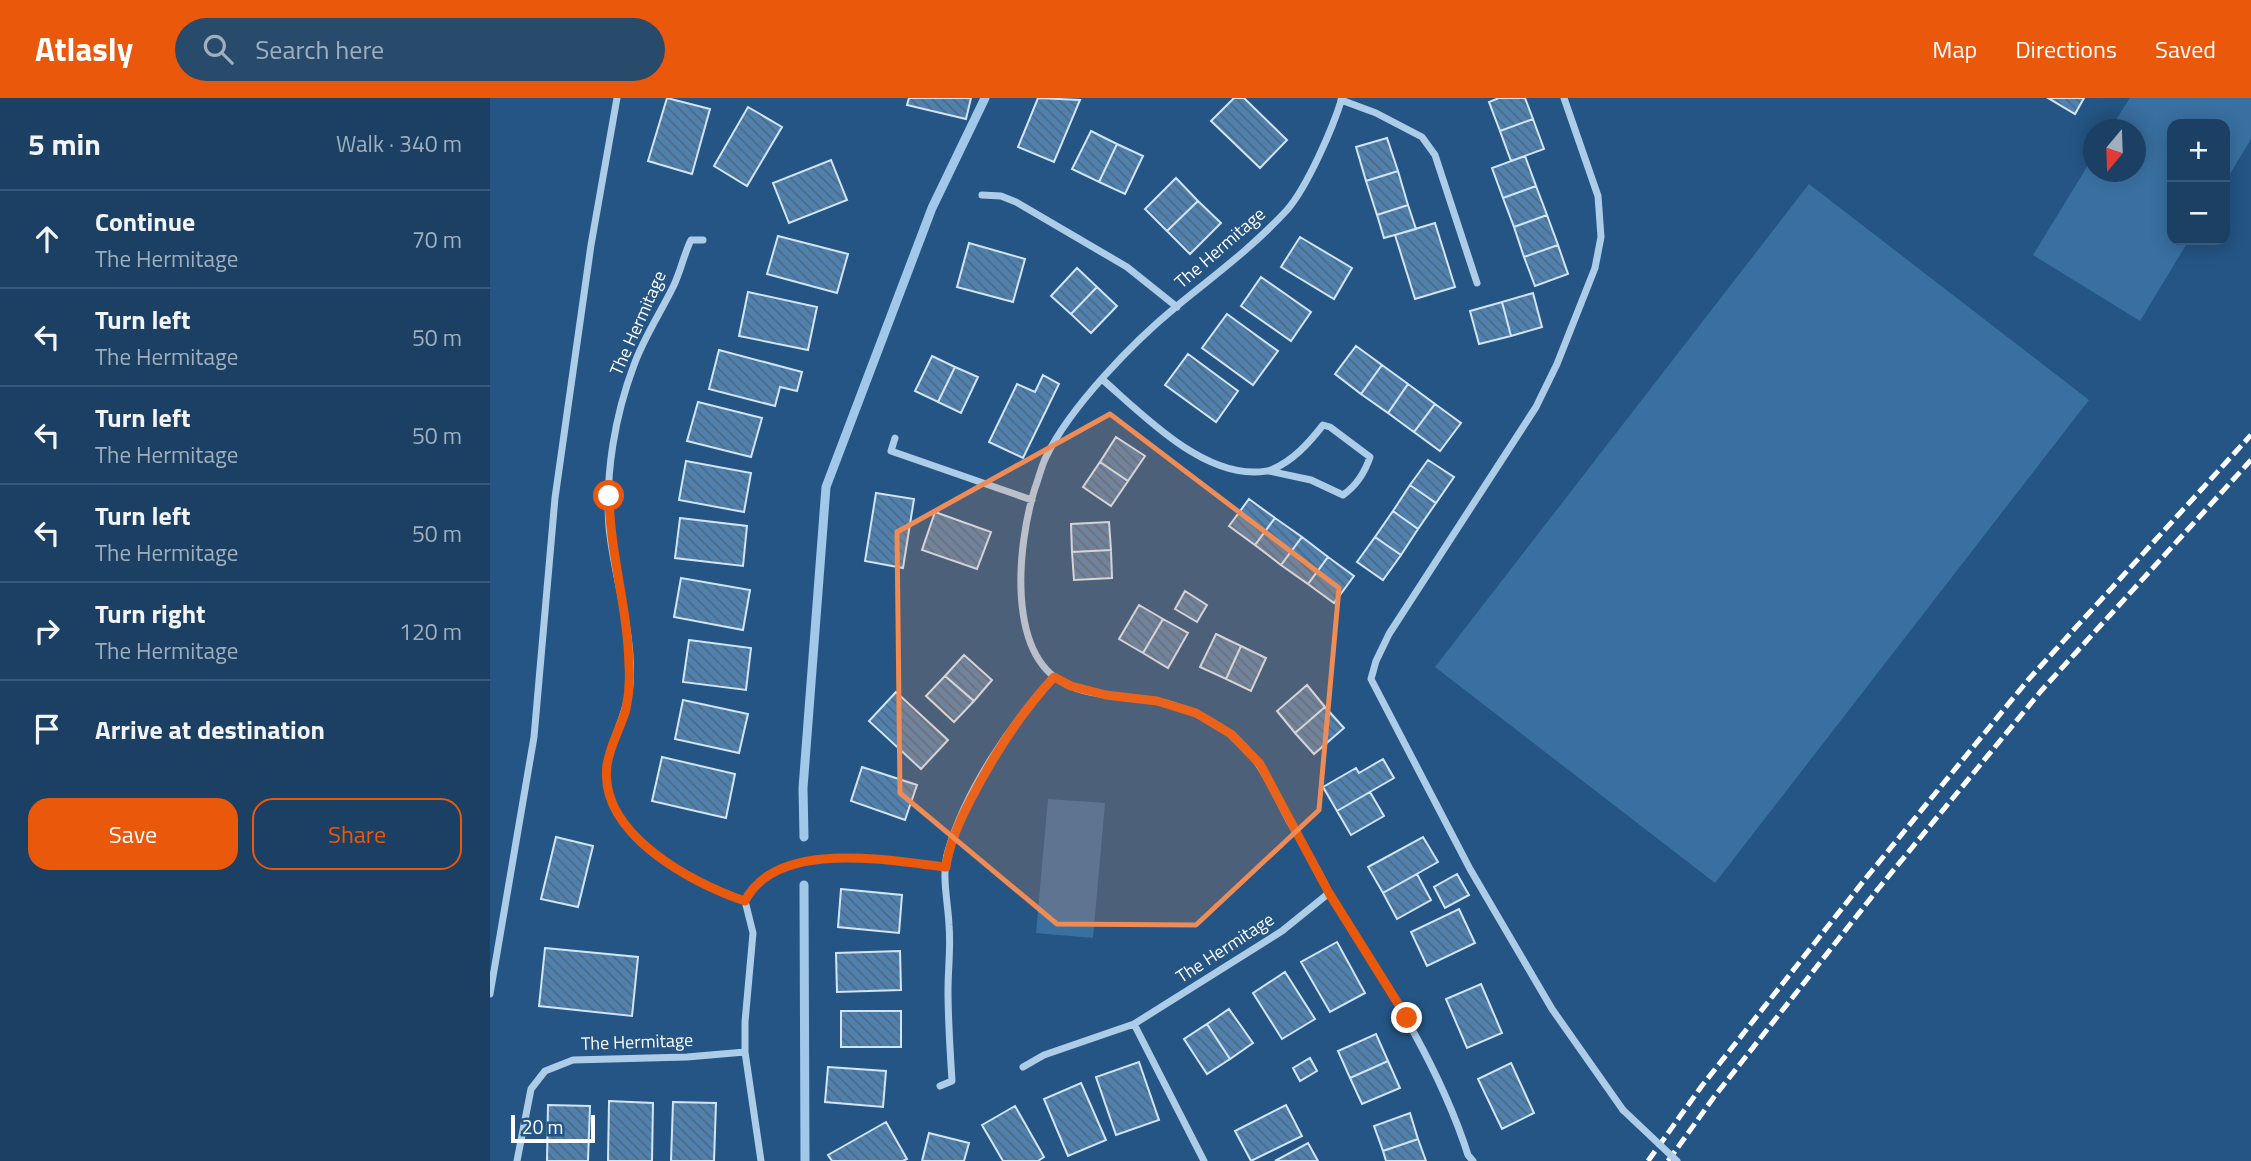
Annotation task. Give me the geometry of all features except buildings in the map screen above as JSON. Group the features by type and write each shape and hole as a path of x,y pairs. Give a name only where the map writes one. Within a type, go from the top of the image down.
{"street":[{"path":"490,994 534,737 555,498 591,245 617,98"},
{"path":"1564,98 1598,196 1601,237 1595,268 1557,364 1536,407 1390,634 1371,679 1470,869 1552,1009 1623,1110 1677,1161"},
{"name":"The Hermitage","path":"1054,677 1043,665 1030,642 1020,593 1027,523 1045,459 1077,409 1151,328 1244,253 1289,208 1315,163 1342,99 1422,137 1435,155 1477,283"},
{"name":"The Hermitage","path":"982,195 1001,196 1016,202 1127,267 1177,307"},
{"name":"The Hermitage","path":"703,240 691,240 674,284 634,364 622,401 614,441 609,524 629,653 630,685 626,708 607,762 606,781 610,799 620,817 638,838 691,878 718,892 745,901"},
{"path":"1103,380 1143,416 1211,463 1239,472 1269,471 1311,480 1343,495 1351,490 1370,457 1330,427 1323,425 1300,451 1269,471"},
{"path":"895,438 891,450 1032,500"},
{"path":"940,1086 952,1081 949,1036 949,927 945,880 948,852 988,764 1026,708 1054,677 1071,686 1094,692 1157,701 1196,713 1231,734 1260,764 1329,893 1407,1018 1473,1161"},
{"path":"761,1161 745,1052 753,933 745,901 751,889 786,865 813,859 850,858 946,867"},
{"name":"The Hermitage","path":"1023,1066 1044,1055 1134,1024 1282,931 1329,893"},
{"path":"1134,1024 1204,1161"},
{"name":"The Hermitage","path":"517,1161 531,1089 545,1071 573,1060 687,1057 745,1052"}],"highlighted area":[{"path":"1110,414 1339,588 1319,810 1196,925 1057,924 900,793 897,532"}],"shaded area":[{"path":"2130,98 2251,98 2251,139 2230,174 2230,119 2167,119 2167,245 2186,245 2140,321 2033,255 2083,173 2083,182 2146,182 2146,119 2116,119"},
{"path":"1809,184 2089,400 1715,883 1435,667"},
{"path":"1048,799 1105,803 1093,938 1036,933"}],"waterway":[{"path":"804,837 803,788 826,487 932,208 985,98"},
{"path":"804,885 805,1161"}],"railway":[{"path":"1648,1161 1701,1087 1866,878 2028,680 2251,435"},
{"path":"1668,1161 1714,1097 1878,889 2041,691 2251,460"}],"route":[{"path":"609,496 612,555 629,653 630,685 626,708 607,762 606,781 610,799 620,817 638,838 665,861 718,892 745,901 751,889 786,865 813,859 850,858 946,867 948,852 961,820 988,764 1026,708 1054,677 1071,686 1106,695 1157,701 1196,713 1231,734 1260,764 1329,893 1407,1018"}]}
